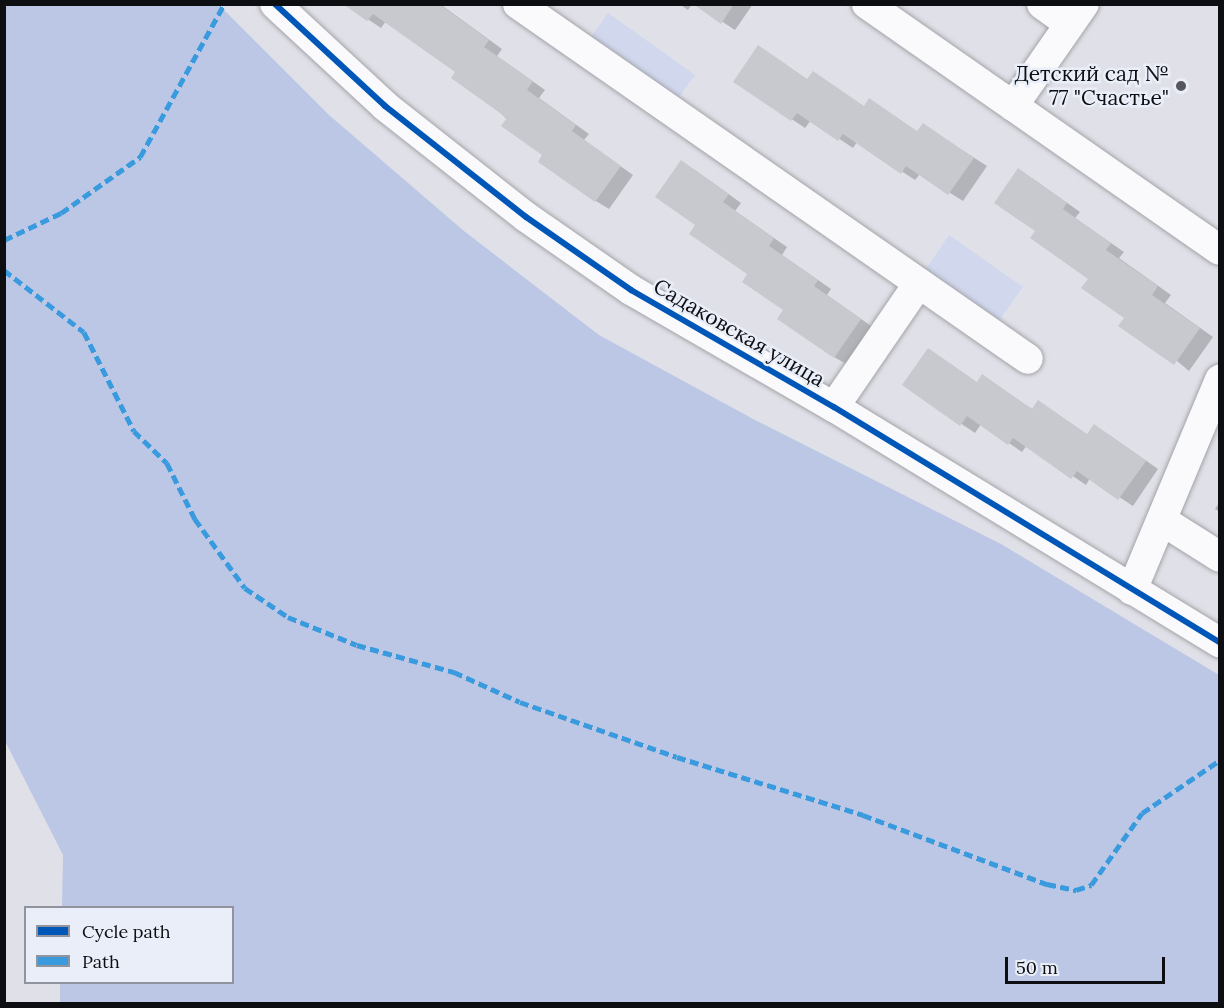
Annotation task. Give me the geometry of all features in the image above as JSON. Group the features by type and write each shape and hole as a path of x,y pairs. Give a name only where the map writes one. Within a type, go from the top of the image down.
{"street":[{"name":"Садаковская улица","path":"275,4 385,106 526,218 641,296 834,407 1220,643"},
{"path":"518,4 1028,359"},
{"path":"1013,106 1077,14 1042,4"},
{"path":"871,6 1220,250"},
{"path":"834,407 919,283"},
{"path":"1132,590 1220,380"},
{"path":"1162,521 1220,557"}],"shaded area":[{"path":"5,4 219,5 329,115 464,231 599,335 755,420 1001,544 1219,675 1219,1003 60,1003 60,984 234,984 234,906 62,906 63,855 5,741"},
{"path":"608,13 695,75 676,101 589,40"},
{"path":"949,235 1023,287 996,325 923,273"}],"building":[{"path":"343,4 439,4 489,40 484,47 533,81 527,90 576,125 572,131 621,166 595,202 538,162 542,155 501,126 507,118 451,78 455,72 373,14 367,21"},
{"path":"693,4 734,4 721,24"},
{"path":"758,45 807,79 813,71 864,106 869,98 917,131 923,123 974,158 948,195 906,166 901,174 843,134 838,141 797,113 791,121 733,82"},
{"path":"681,160 729,194 723,202 774,238 769,246 818,280 814,286 861,319 834,358 777,319 783,310 742,282 747,274 689,234 695,225 655,197"},
{"path":"1018,168 1067,203 1063,209 1111,243 1106,250 1158,286 1152,295 1200,328 1174,365 1118,326 1124,318 1081,288 1088,279 1030,238 1035,231 994,203"},
{"path":"928,348 977,382 982,374 1032,409 1038,400 1087,434 1094,424 1146,461 1118,500 1077,471 1071,479 1013,438 1008,445 967,416 960,426 902,385"}],"marked path":[{"path":"4,240 61,213 140,157 224,4"},
{"path":"4,270 84,332 134,431 167,463 195,519 245,588 288,617 357,645 454,672 520,702 677,757 863,815 1047,884 1076,890 1091,885 1142,813 1220,760"}],"cycle path":[{"path":"275,4 385,106 526,217 631,290 834,407 1220,643"}],"place":[{"name":"Детский сад № 77 \"Счастье\"","path":"1181,86"}]}
